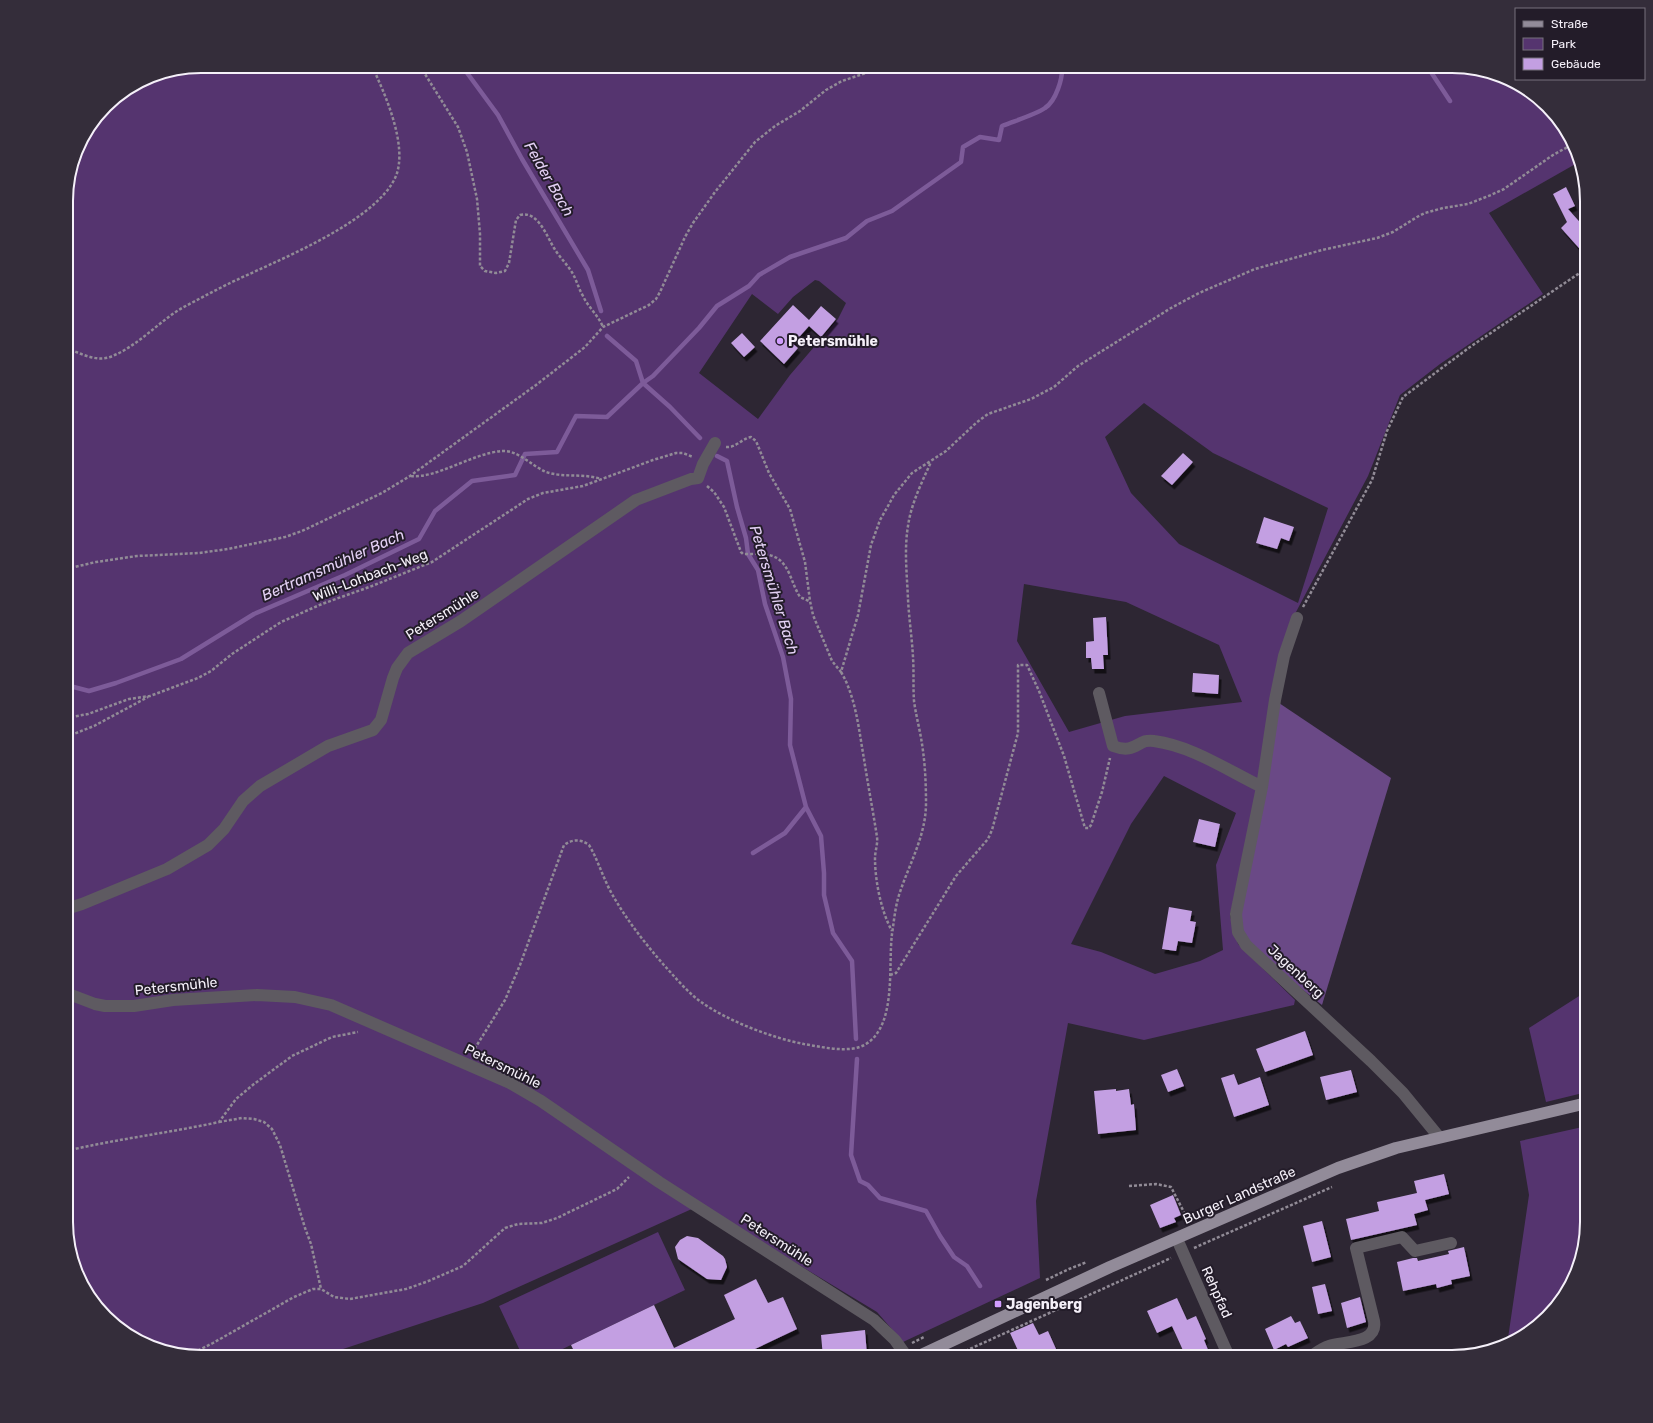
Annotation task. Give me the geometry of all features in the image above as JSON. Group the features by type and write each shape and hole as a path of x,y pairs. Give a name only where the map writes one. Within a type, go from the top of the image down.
{"main road":[{"name":"Burger Landstraße","path":"932,1350 1110,1267 1338,1168 1396,1148 1580,1105"}],"street":[{"path":"698,478 703,464 715,443"},
{"name":"Petersmühle","path":"73,907 168,869 208,845 224,829 243,801 260,786 328,746 373,730 381,720 397,668 408,652 461,621 636,500 691,479 698,478"},
{"name":"Jagenberg","path":"1297,618 1283,663 1275,700 1262,787 1236,914 1238,932 1246,945 1397,1088 1439,1137"},
{"path":"1099,693 1113,746 1123,750 1130,749 1146,741 1152,740 1172,745 1213,762 1262,787"},
{"name":"Petersmühle","path":"73,996 95,1004 124,1006 173,1000 257,995 302,998 331,1005 510,1083 541,1101 638,1169 874,1320 895,1340 902,1350"},
{"path":"1321,1350 1327,1346 1359,1340 1370,1335 1375,1327 1356,1248 1402,1237 1415,1251 1451,1242"},
{"name":"Rehpfad","path":"1177,1239 1226,1350"}],"path":[{"path":"73,350 99,359 109,357 123,350 180,309 228,284 303,249 341,227 375,204 389,188 396,175 399,155 392,115 375,73"},
{"path":"424,73 458,127 467,152 477,206 480,266 485,271 496,273 505,271 509,263 516,220 520,215 529,215 549,236 554,248 574,276 584,297 594,311 602,327"},
{"path":"73,567 96,562 138,556 228,550 285,537 302,531 382,493 410,476 536,385 585,347 602,327 649,304 656,299 693,223 715,192 755,142 775,126 800,111 826,90 837,84 868,73"},
{"path":"841,672 858,615 871,545 880,520 894,495 918,468 946,451 988,414 1031,399 1054,387 1078,366 1171,308 1199,293 1255,269 1322,250 1377,238 1393,232 1425,213 1443,208 1468,204 1491,195 1568,147"},
{"path":"1297,618 1372,480 1387,431 1403,397 1464,351 1580,273"},
{"path":"715,443 732,448 746,438 751,438 756,442 769,473 790,509 805,562 810,601 822,638 835,667 841,672 851,693 860,735 877,838 875,857 876,874 885,918 892,931"},
{"path":"410,476 418,477 432,474 481,455 506,451 514,453 548,472 573,476 590,476 601,479"},
{"name":"Willi-Lohbach-Weg","path":"73,717 88,714 129,699 150,696 198,678 211,671 232,654 281,622 327,602 432,562 528,499 556,490 583,486 676,453 689,455 703,464"},
{"path":"466,1064 476,1044 505,1000 525,952 564,845 573,841 584,842 589,845 603,878 622,912 648,946 674,976 698,1000 714,1011 786,1040 818,1046 845,1048 856,1047 866,1044 881,1028 886,1016 889,995 892,931 898,898 920,841 925,821 926,804 922,745 914,703 907,568 908,524 919,490 931,461"},
{"path":"698,478 714,492 721,501 732,526 739,548 743,554 761,554 777,557 787,569 800,597 810,601"},
{"path":"890,975 896,973 956,876 988,839 992,830 1018,733 1018,665 1027,665 1039,691 1064,756 1084,828 1089,828 1091,825 1102,792 1113,746"},
{"path":"73,734 94,726 150,696"},
{"path":"219,1122 236,1099 292,1056 332,1036 363,1032"},
{"path":"73,1149 93,1144 154,1135 242,1118 254,1118 264,1122 272,1129 280,1144 311,1244 322,1289"},
{"path":"199,1350 313,1288 322,1289 334,1297 350,1299 399,1290 426,1282 462,1266 490,1243 505,1228 518,1224 542,1223 570,1212 617,1189 638,1169"},
{"path":"1129,1186 1156,1184 1171,1187 1188,1222"},
{"path":"967,1350 1184,1252 1337,1185"}],"green space":[{"path":"192,73 1452,73 1477,75 1501,83 1516,90 1536,105 1554,123 1567,144 1575,164 1489,213 1543,294 1440,364 1400,395 1368,476 1296,612 1230,916 1238,944 1295,1000 1294,1005 1144,1040 1068,1023 1036,1201 1040,1278 903,1342 877,1312 698,1204 694,1208 483,1303 343,1349 201,1350 168,1346 137,1333 110,1313 99,1300 86,1279 77,1255 73,1231 73,192 77,168 83,152 99,123 110,110 137,90 152,83 176,75","holes":["815,280 819,281 846,303 838,319 790,375 758,419 699,373 752,294 778,314 793,297","1144,403 1213,453 1328,508 1298,603 1179,544 1131,493 1105,437","1024,584 1126,602 1219,645 1242,702 1125,716 1069,732 1017,641","1164,776 1236,813 1216,865 1223,950 1200,961 1155,974 1101,952 1071,944 1131,824"]},
{"path":"1580,995 1580,1094 1546,1102 1529,1028"},
{"path":"1580,1128 1579,1239 1576,1255 1567,1279 1558,1293 1548,1306 1530,1324 1508,1337 1529,1195 1520,1141"},
{"path":"658,1232 685,1290 561,1350 520,1350 499,1306"}],"shaded area":[{"path":"1279,703 1391,778 1322,1005 1246,945 1238,932"}],"building":[{"path":"1566,187 1575,206 1568,209 1580,222 1580,249 1561,228 1567,222 1553,194"},
{"path":"793,305 809,320 821,306 836,319 821,337 809,326 793,344 798,348 784,364 760,341"},
{"path":"742,333 755,347 744,357 731,343"},
{"path":"1183,453 1193,462 1172,485 1161,476"},
{"path":"1264,517 1294,527 1289,541 1281,538 1277,549 1256,543"},
{"path":"1106,617 1108,655 1103,655 1104,669 1092,669 1091,658 1086,658 1086,642 1094,641 1093,618"},
{"path":"1193,673 1219,675 1218,694 1192,692"},
{"path":"1199,819 1220,824 1215,847 1193,842"},
{"path":"1169,907 1192,911 1190,921 1196,922 1192,943 1178,941 1176,951 1162,949"},
{"path":"1305,1031 1313,1055 1265,1072 1256,1049"},
{"path":"1177,1069 1184,1086 1168,1092 1161,1075"},
{"path":"1351,1070 1357,1092 1326,1100 1320,1077"},
{"path":"1234,1074 1238,1085 1260,1077 1269,1105 1234,1117 1221,1078"},
{"path":"1116,1089 1116,1091 1129,1089 1131,1105 1134,1104 1136,1130 1098,1134 1094,1091"},
{"path":"1444,1174 1449,1194 1425,1200 1428,1210 1414,1214 1417,1225 1351,1240 1346,1219 1379,1211 1377,1202 1417,1193 1414,1181"},
{"path":"1173,1195 1181,1215 1174,1218 1176,1222 1160,1228 1150,1205"},
{"path":"1322,1221 1331,1257 1312,1262 1303,1226"},
{"path":"687,1236 698,1238 723,1256 727,1267 721,1280 707,1279 678,1259 675,1247 680,1240"},
{"path":"1464,1247 1470,1276 1451,1280 1452,1284 1437,1288 1436,1284 1403,1291 1397,1262 1413,1258 1417,1258 1418,1261 1449,1254 1448,1251"},
{"path":"756,1279 768,1303 783,1297 797,1329 753,1350 574,1350 571,1345 654,1305 674,1348 735,1319 724,1295"},
{"path":"1325,1284 1332,1311 1318,1314 1312,1287"},
{"path":"1360,1297 1366,1322 1347,1328 1341,1303"},
{"path":"1177,1298 1187,1320 1196,1316 1206,1339 1204,1340 1208,1350 1183,1350 1172,1326 1157,1333 1147,1311"},
{"path":"1291,1316 1295,1323 1300,1321 1308,1338 1288,1347 1286,1344 1274,1350 1265,1329"},
{"path":"1033,1323 1039,1335 1048,1331 1056,1349 1018,1350 1010,1333"},
{"path":"865,1330 867,1350 822,1350 821,1335"}],"waterway":[{"name":"Felder Bach","path":"467,73 498,115 522,159 588,270 601,311"},
{"name":"Bertramsmühler Bach","path":"73,687 89,691 116,683 181,659 254,614 345,575 419,539 435,511 472,481 515,475 525,454 557,452 576,416 607,417 643,383 653,376 699,328 717,306 749,286 759,275 790,257 846,238 867,221 892,211 961,162 963,147 980,137 999,140 1002,126 1041,111 1049,105 1055,95 1062,73"},
{"path":"1432,73 1450,101"},
{"name":"Petersmühler Bach","path":"607,336 636,361 643,383 670,407 700,438"},
{"name":"Petersmühler Bach","path":"717,456 727,461 737,507 746,538 748,554 758,570 765,604 783,657 791,699 790,745 806,807 821,836 824,895 833,933 852,961 856,1039"},
{"path":"753,853 785,833 806,807"},
{"name":"Petersmühler Bach","path":"857,1059 851,1155 860,1181 868,1185 880,1198 926,1211 954,1257 967,1266 980,1286"}],"place":[{"name":"Petersmühle","path":"780,341"},
{"name":"Jagenberg","path":"998,1304"}]}
